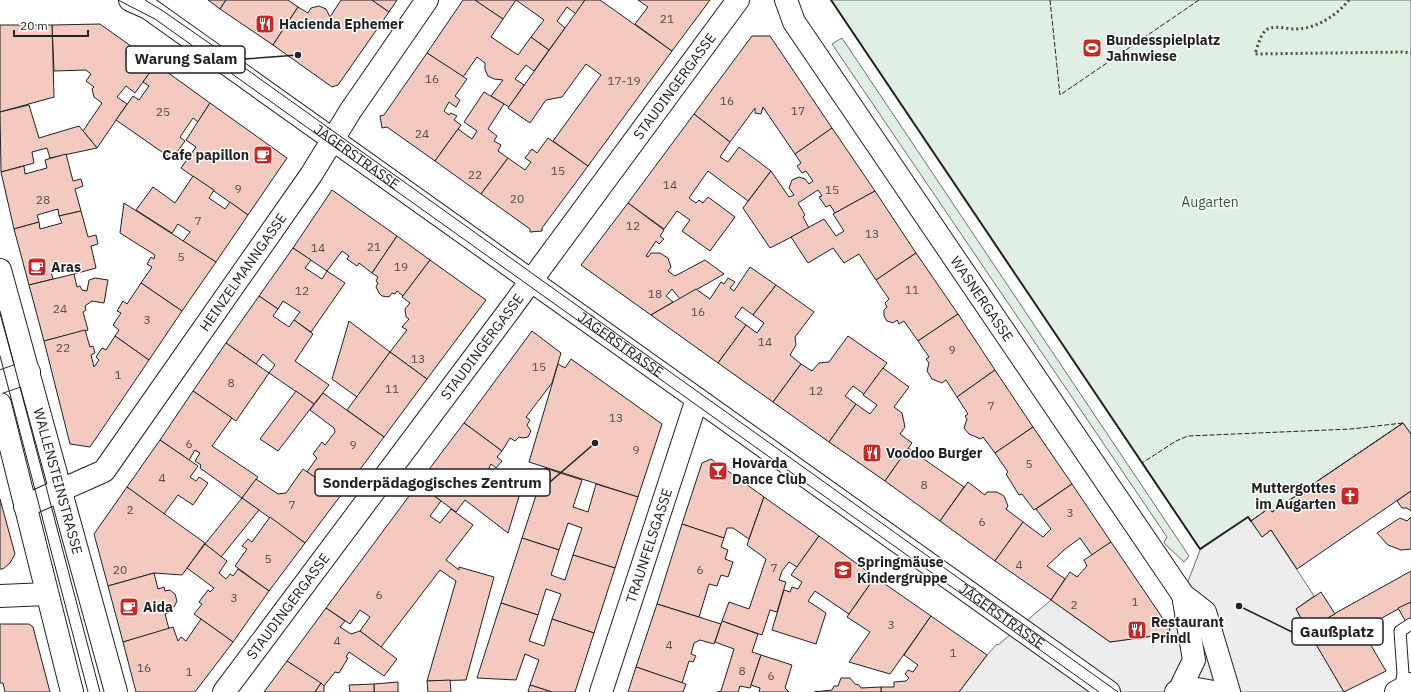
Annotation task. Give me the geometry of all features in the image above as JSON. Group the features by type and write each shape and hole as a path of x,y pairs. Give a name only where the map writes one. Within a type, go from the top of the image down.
{"street":[{"name":"JÄGERSTRASSE","path":"130,0 148,8 1109,692"},
{"name":"HEINZELMANNGASSE","path":"25,506 62,491 104,470 311,175 351,110 427,0"},
{"name":"STAUDINGERGASSE","path":"224,692 738,0"},
{"name":"WASNERGASSE","path":"786,0 794,22 1183,595 1205,612 1229,692"},
{"name":"WALLENSTEINSTRASSE","path":"0,270 62,491 116,692"},
{"path":"0,382 29,372"},
{"name":"TRAUNFELSGASSE","path":"601,692 697,399"},
{"path":"0,404 72,692"},
{"path":"0,596 47,594"},
{"name":"WASNERGASSE","path":"1178,692 1194,660 1183,595"},
{"path":"1178,692 1197,689 1214,692"}],"lane":[{"path":"1402,689 1403,674 1400,631 1411,624"}],"green space":[{"name":"Augarten","path":"831,0 1411,0 1411,434 1403,423 1272,512 1269,509 1251,521 1248,517 1200,549"},
{"path":"842,38 1189,556 1184,562 1165,544 1164,542 1167,537 832,44"}],"shaded area":[{"path":"1248,517 1262,537 1271,530 1314,596 1296,609 1344,692 959,692 997,644 998,645 1051,600 1110,642 1168,634 1200,550"}],"building":[{"path":"208,0 226,0 220,9"},
{"path":"226,0 288,0 298,7 273,45 220,9"},
{"path":"341,0 372,0 389,12 338,85 332,87 273,45 298,7 308,13 311,8 319,6 326,9 330,17"},
{"path":"372,0 397,0 389,12"},
{"path":"463,0 475,0 503,19 491,37 518,55 531,37 549,50 534,71 526,65 515,79 524,85 509,107 491,96 503,80 494,79 488,76 485,70 485,63 477,57 463,77 427,53"},
{"path":"475,0 516,0 503,19"},
{"path":"516,0 585,0 576,14 567,7 557,21 565,28 549,50 531,37 544,20"},
{"path":"585,0 600,0 672,51 588,166 553,141 601,75 586,64 562,97 546,100 530,123 508,108"},
{"path":"638,0 710,0 672,51 635,24 648,7"},
{"path":"100,24 156,64 135,93 126,86 117,97 127,104 97,148 83,131 102,103 94,97 92,89 94,87 86,81 91,74 86,70 54,71 52,25"},
{"path":"0,25 52,25 54,97 0,112"},
{"path":"752,36 770,36 832,128 795,154 763,107 761,114 755,113 755,108 730,142 694,114"},
{"path":"427,53 467,79 455,96 460,100 456,107 449,102 444,111 449,115 451,113 457,116 454,120 461,125 435,161 387,127 382,128 380,116 384,115"},
{"path":"156,64 210,103 198,122 193,118 180,137 185,141 172,159 116,120 133,96 139,100 149,86 143,82"},
{"path":"484,92 504,104 488,129 497,136 494,141 501,145 498,151 508,158 481,194 435,161 458,129 472,139 477,131 464,122"},
{"path":"210,103 287,158 248,215 181,168 196,147 186,140"},
{"path":"29,105 39,138 79,126 97,148 50,158 47,148 32,152 34,163 1,172 0,112"},
{"path":"694,114 730,142 720,157 728,162 739,147 771,171 748,201 708,171 689,198 696,203 699,200 703,203 708,197 735,217 710,251 682,231 690,220 677,211 664,229 628,203"},
{"path":"832,128 875,191 835,213 830,205 826,207 819,197 822,196 818,190 798,203 805,215 803,217 809,228 770,248 743,208 771,171 789,197 794,195 789,188 792,180 799,177 805,179 809,184 813,181 806,171 802,173 797,166 801,163 795,154"},
{"path":"548,138 588,166 542,228 542,231 530,232 530,229 481,194 508,158 525,170 531,162 525,158 532,149 537,153"},
{"path":"66,154 73,181 81,179 83,186 75,189 81,211 59,216 58,209 37,215 39,222 14,229 1,172 24,166 25,174 47,168 45,160"},
{"path":"193,176 214,190 209,198 225,209 230,202 248,215 216,262 183,241 190,232 178,224 172,233 136,210 153,187 175,203"},
{"path":"332,190 397,236 372,273 359,263 357,266 347,259 349,256 342,251 327,271 293,248"},
{"path":"875,191 916,253 876,280 859,254 844,263 833,248 808,263 791,237 824,219 836,236 844,231 833,214"},
{"path":"124,203 216,262 182,311 141,283 152,267 147,264 151,257 154,259 155,255 120,233"},
{"path":"628,203 664,230 660,236 664,239 659,244 656,241 646,256 648,257 651,253 660,253 668,258 671,267 668,271 675,276 705,260 724,274 680,299 672,289 666,296 673,302 651,315 581,265"},
{"path":"81,211 88,237 96,235 98,244 91,246 96,268 74,274 72,266 51,272 53,279 29,285 14,229 39,222 40,229 62,223 59,216"},
{"path":"397,236 430,260 403,296 397,291 395,294 392,293 389,297 382,296 376,287 378,277 372,273"},
{"path":"293,248 311,260 305,268 322,279 327,271 345,283 311,332 294,320 300,312 283,301 278,309 259,296"},
{"path":"916,253 958,314 918,341 904,321 899,324 897,320 893,323 887,321 884,316 884,310 887,307 885,303 889,299 876,280"},
{"path":"430,260 486,300 427,379 390,352 407,330 402,327 409,319 406,317 405,309 410,303 402,297"},
{"path":"750,267 776,285 753,315 742,307 735,317 746,325 718,363 651,315 696,289 710,299 721,282 724,284 728,278 735,282 730,288 734,291"},
{"path":"74,274 77,287 80,286 82,290 87,291 89,280 95,278 108,280 104,303 92,301 85,306 86,310 83,312 88,330 44,341 29,285"},
{"path":"141,283 182,311 149,360 115,336 119,330 113,325 121,313 117,311 123,301 127,304"},
{"path":"776,285 814,312 795,337 796,345 790,355 801,364 773,402 718,363 746,325 757,333 764,323 753,315"},
{"path":"259,296 278,309 273,316 289,327 294,320 313,334 295,361 329,385 314,404 269,373 275,365 263,354 256,364 226,343"},
{"path":"958,314 995,370 957,397 946,380 942,383 932,379 927,371 929,363 926,359 929,357 918,341"},
{"path":"349,321 390,352 357,397 332,379"},
{"path":"85,330 90,347 93,346 95,353 91,355 94,367 99,360 96,357 102,348 106,350 115,336 149,360 90,447 70,444 44,341"},
{"path":"532,331 561,353 552,383 526,417 530,420 527,425 531,431 528,437 519,437 515,441 510,438 502,451 464,423"},
{"path":"848,336 887,363 864,394 853,386 845,396 856,404 829,442 773,402 801,364 812,371 819,363 829,362"},
{"path":"226,343 269,373 236,421 193,391"},
{"path":"390,352 427,379 384,437 347,410"},
{"path":"571,359 662,424 638,497 529,462 558,364 565,368"},
{"path":"883,368 909,387 894,407 902,413 905,427 900,434 912,443 885,481 829,442 856,404 870,414 877,405 863,395"},
{"path":"995,370 1033,427 995,453 983,437 981,439 969,434 964,428 967,419 965,416 968,414 957,397"},
{"path":"193,391 232,418 212,446 258,477 242,498 200,468 201,465 195,461 200,453 195,450 189,460 160,440"},
{"path":"296,391 314,404 278,451 260,439"},
{"path":"323,393 384,437 341,495 307,472 317,458 313,454 322,442 325,445 335,432 334,428 310,410"},
{"path":"464,423 502,451 497,457 502,461 496,468 491,464 489,468 521,490 508,533 465,500 456,512 418,484"},
{"name":"Muttergottes im Augarten","path":"1403,423 1411,434 1411,491 1297,569 1271,530 1262,537 1251,521 1269,508 1272,512"},
{"path":"1033,427 1072,484 1034,510 1022,494 1019,495 1006,474 1008,472 995,453"},
{"path":"160,440 198,466 190,477 196,481 199,477 208,483 193,505 178,495 164,514 127,487"},
{"path":"908,448 964,487 940,521 885,481"},
{"path":"711,459 764,497 749,539 733,528 727,528 724,538 682,524 702,463"},
{"path":"545,468 582,480 573,507 588,512 596,484 638,497 615,568 573,555 582,528 568,523 559,550 522,538"},
{"path":"303,469 341,495 305,543 242,498 256,479 278,494 286,493"},
{"path":"968,482 985,495 987,492 997,492 1004,496 1008,506 1006,509 1023,522 995,561 940,521"},
{"path":"418,484 441,501 430,516 440,523 451,509 473,525 446,560 459,570 459,567 494,577 466,680 427,681 456,581 440,570 381,647 360,631 370,617 360,610 350,624 326,608"},
{"path":"1072,484 1111,542 1092,555 1080,538 1064,550 1047,566 1065,579 1051,600 995,561 1023,522 1043,537 1051,529 1036,509"},
{"path":"127,487 205,543 182,575 154,573 108,586 94,534"},
{"path":"1411,491 1411,511 1407,508 1402,508 1397,501"},
{"path":"764,497 819,536 797,567 789,562 782,571 779,580 786,582 777,612 770,610 762,635 722,621 729,602 749,609 766,559 747,545"},
{"path":"242,498 259,510 221,557 205,544"},
{"path":"0,499 15,554 10,563 3,569 0,569"},
{"path":"270,517 305,543 269,591 235,566 247,549 242,546 248,539 252,542"},
{"path":"1411,517 1411,549 1401,550 1388,545 1377,533 1400,518 1407,521"},
{"path":"682,524 724,538 721,547 728,550 725,559 733,562 728,577 721,575 717,586 709,584 699,617 657,604"},
{"path":"819,536 875,577 849,614 815,591 808,601 826,613 816,644 772,630 784,590 790,592 792,587 798,589 802,582 791,575"},
{"path":"522,538 559,550 551,575 565,580 573,555 615,568 594,633 552,619 561,594 546,589 538,615 501,603"},
{"path":"1111,542 1170,629 1168,634 1110,642 1051,600 1070,572 1077,577 1087,566 1084,560"},
{"path":"205,544 227,561 219,573 226,579 230,574 233,576 238,569 269,591 233,642 194,614 202,604 199,602 208,590 210,592 214,588 187,568"},
{"path":"1411,571 1411,602 1369,625 1369,642 1386,671 1344,692 1307,629"},
{"path":"154,573 158,589 164,587 165,591 170,590 175,594 177,601 174,607 170,607 171,612 165,614 169,629 123,642 108,586"},
{"path":"875,577 931,616 890,674 849,662 870,632 847,617"},
{"path":"1321,592 1335,614 1307,629 1296,609"},
{"path":"1411,602 1411,631 1398,608"},
{"path":"501,603 538,615 529,641 544,646 552,619 594,633 575,692 552,692 530,685 539,660 525,654 516,680 477,678"},
{"path":"657,604 721,624 714,644 700,640 694,643 691,654 696,656 693,662 689,661 682,683 636,667"},
{"path":"326,608 345,621 340,627 351,634 360,631 397,659 384,676 349,652 346,657 348,658 339,673 335,672 324,686 287,661"},
{"path":"931,616 987,655 959,692 881,692 881,687 894,687 894,682 906,681 909,678 905,674 908,670 913,672 918,665 904,655"},
{"path":"201,619 233,642 195,692 136,692 123,642 173,627 178,641 181,637 186,641"},
{"path":"722,621 758,634 752,652 761,655 750,688 740,686 738,692 717,692 721,691 734,649 715,642"},
{"path":"0,624 29,624 33,627 50,692 5,692 3,683 0,683"},
{"path":"761,655 792,665 785,688 789,692 759,692 760,688 751,685"},
{"path":"287,661 321,683 315,692 264,692"},
{"path":"636,667 686,684 683,692 628,692"},
{"path":"841,678 850,678 861,688 881,687 881,692 814,692 832,690 834,686 838,686"},
{"path":"450,680 451,692 428,692 427,681"},
{"path":"398,682 398,692 374,692 374,684"},
{"path":"321,683 324,686 324,692 315,692"},
{"path":"374,684 374,692 350,692 349,685"},
{"path":"530,685 552,692 528,692"}],"tram line":[{"path":"118,0 155,19 1099,692"},
{"path":"145,0 235,61 1118,692"},
{"path":"0,311 100,692"},
{"path":"0,356 88,692"}],"hedge":[{"path":"1349,0 1332,16 1310,27 1295,29 1275,27 1268,29 1262,36 1255,54 1411,53"}],"fence":[{"path":"1050,0 1060,95 1199,0"},
{"path":"1403,423 1272,512 1269,508 1251,521 1248,517 1200,549 1142,463 1176,441 1188,436 1351,429 1403,423"}],"wall":[{"path":"831,0 1200,549 1248,517 1251,521"}],"place":[{"name":"Hacienda Ephemer","path":"265,24"},
{"name":"Bundesspielplatz Jahnwiese","path":"1092,48"},
{"name":"Warung Salam","path":"298,55"},
{"name":"Cafe papillon","path":"263,155"},
{"name":"Aras","path":"37,267"},
{"name":"Sonderpädagogisches Zentrum","path":"595,443"},
{"name":"Voodoo Burger","path":"872,453"},
{"name":"Hovarda Dance Club","path":"718,471"},
{"name":"Muttergottes im Augarten","path":"1350,496"},
{"name":"Springmäuse Kindergruppe","path":"843,570"},
{"name":"Gaußplatz","path":"1239,606"},
{"name":"Aida","path":"129,607"},
{"name":"Restaurant Prindl","path":"1137,630"}]}
